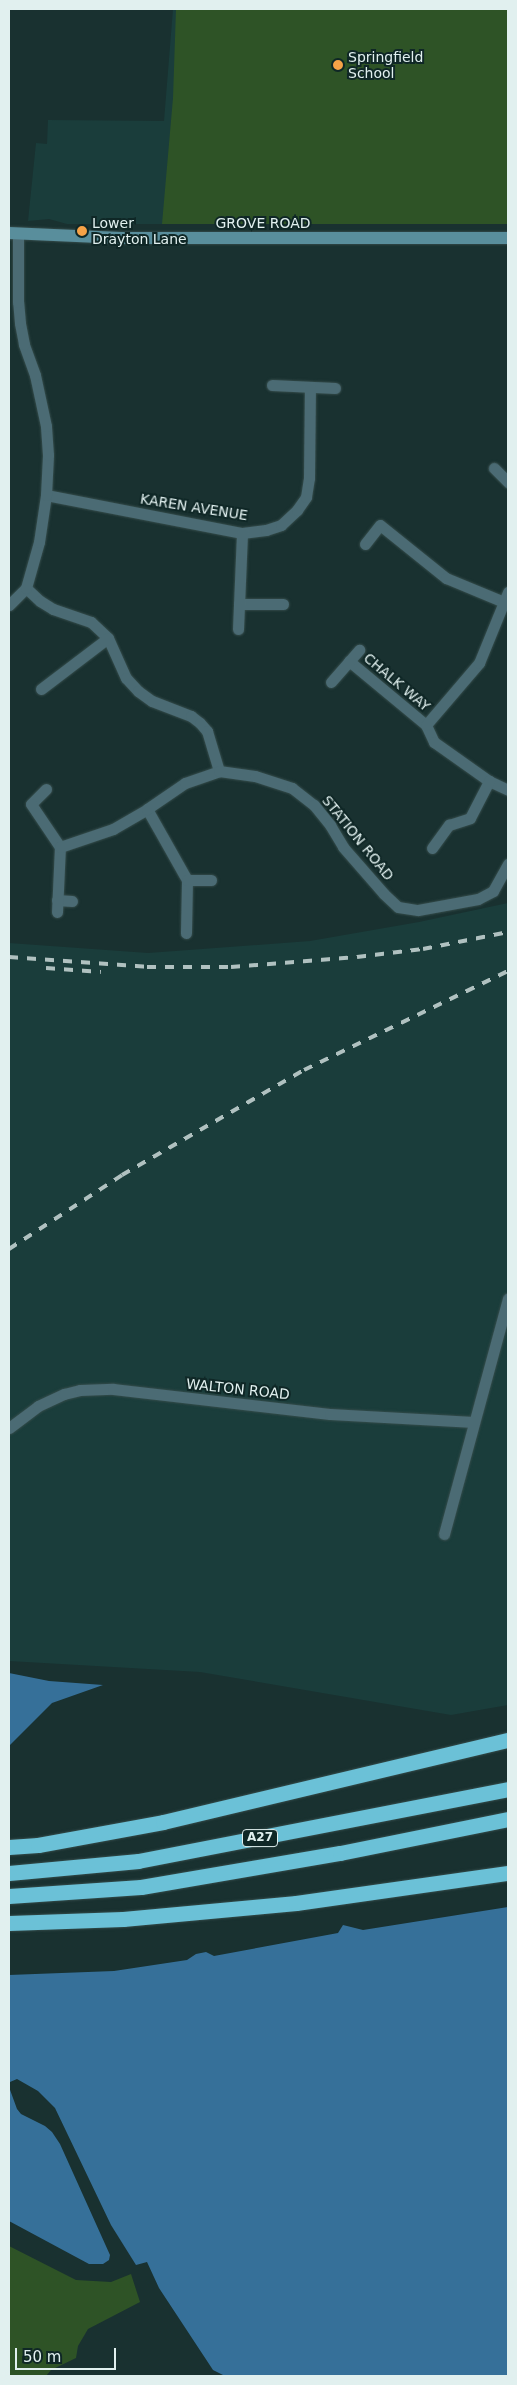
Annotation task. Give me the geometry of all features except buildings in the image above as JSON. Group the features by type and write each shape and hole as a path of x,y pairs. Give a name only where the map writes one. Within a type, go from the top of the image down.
{"highway":[{"path":"9,1847 38,1845 163,1822 508,1740"},
{"name":"A27","path":"9,1873 138,1861 508,1789"},
{"name":"A27","path":"9,1896 141,1887 340,1853 508,1819"},
{"path":"9,1923 123,1919 296,1903 508,1873"}],"street":[{"name":"GROVE ROAD","path":"14,234 121,238 508,238"},
{"path":"9,605 26,588 39,542 46,495 48,455 46,426 35,375 24,344 18,302 14,234"},
{"path":"272,385 335,388"},
{"name":"KAREN AVENUE","path":"46,495 242,533 266,530 281,525 297,510 306,497 309,478 310,387"},
{"path":"494,468 508,482"},
{"path":"365,544 380,525 446,578 506,597 479,663 426,725 434,742 489,781 508,790"},
{"path":"238,628 242,533"},
{"path":"26,588 40,601 54,609 91,622 108,638 126,678 138,691 152,701 191,716 200,723 207,731 219,771"},
{"path":"239,604 282,604"},
{"path":"41,689 108,638"},
{"name":"CHALK WAY","path":"332,682 359,650"},
{"name":"CHALK WAY","path":"349,661 426,725"},
{"name":"STATION ROAD","path":"60,847 113,828 147,809 184,783 219,771 256,776 292,788 314,805 330,825 342,847 398,907 418,910 478,899 493,891 508,864"},
{"path":"432,848 449,825 470,818 489,781"},
{"path":"46,789 31,804 60,847 57,906 72,901"},
{"path":"147,809 187,880 186,933"},
{"path":"187,880 212,880"},
{"path":"444,1534 474,1422 504,1330 508,1298"},
{"name":"WALTON ROAD","path":"9,1428 38,1406 64,1394 80,1390 114,1389 330,1414 474,1422"}],"shaded area":[{"name":"Springfield School","path":"173,9 508,9 508,224 67,224 49,219 28,221 36,143 47,144 48,120 164,121"},
{"path":"508,903 508,1705 451,1715 200,1672 9,1661 9,943 148,953 310,941 419,922"}],"green space":[{"name":"Springfield School","path":"176,9 508,9 508,224 162,224 173,98"},
{"path":"9,2246 76,2280 111,2282 131,2274 140,2302 88,2329 78,2346 76,2358 51,2370 46,2376 9,2376"}],"water":[{"path":"9,1673 49,1681 103,1685 52,1703 9,1746"},
{"path":"508,1907 508,2376 225,2376 213,2370 159,2288 147,2262 136,2265 111,2225 55,2108 38,2091 17,2079 10,2082 9,2087 9,1975 114,1971 187,1960 196,1954 206,1952 214,1956 338,1933 343,1925 363,1930"},
{"path":"9,2087 17,2109 21,2114 45,2126 52,2132 60,2144 110,2255 109,2260 103,2264 89,2264 9,2221"}],"railway":[{"path":"9,957 147,967 231,967 357,957 423,949 508,932"},
{"path":"46,968 101,972"},
{"path":"9,1249 122,1175 304,1070 508,971"}],"place":[{"name":"Springfield School","path":"338,65"},
{"name":"Lower Drayton Lane","path":"82,231"}]}
